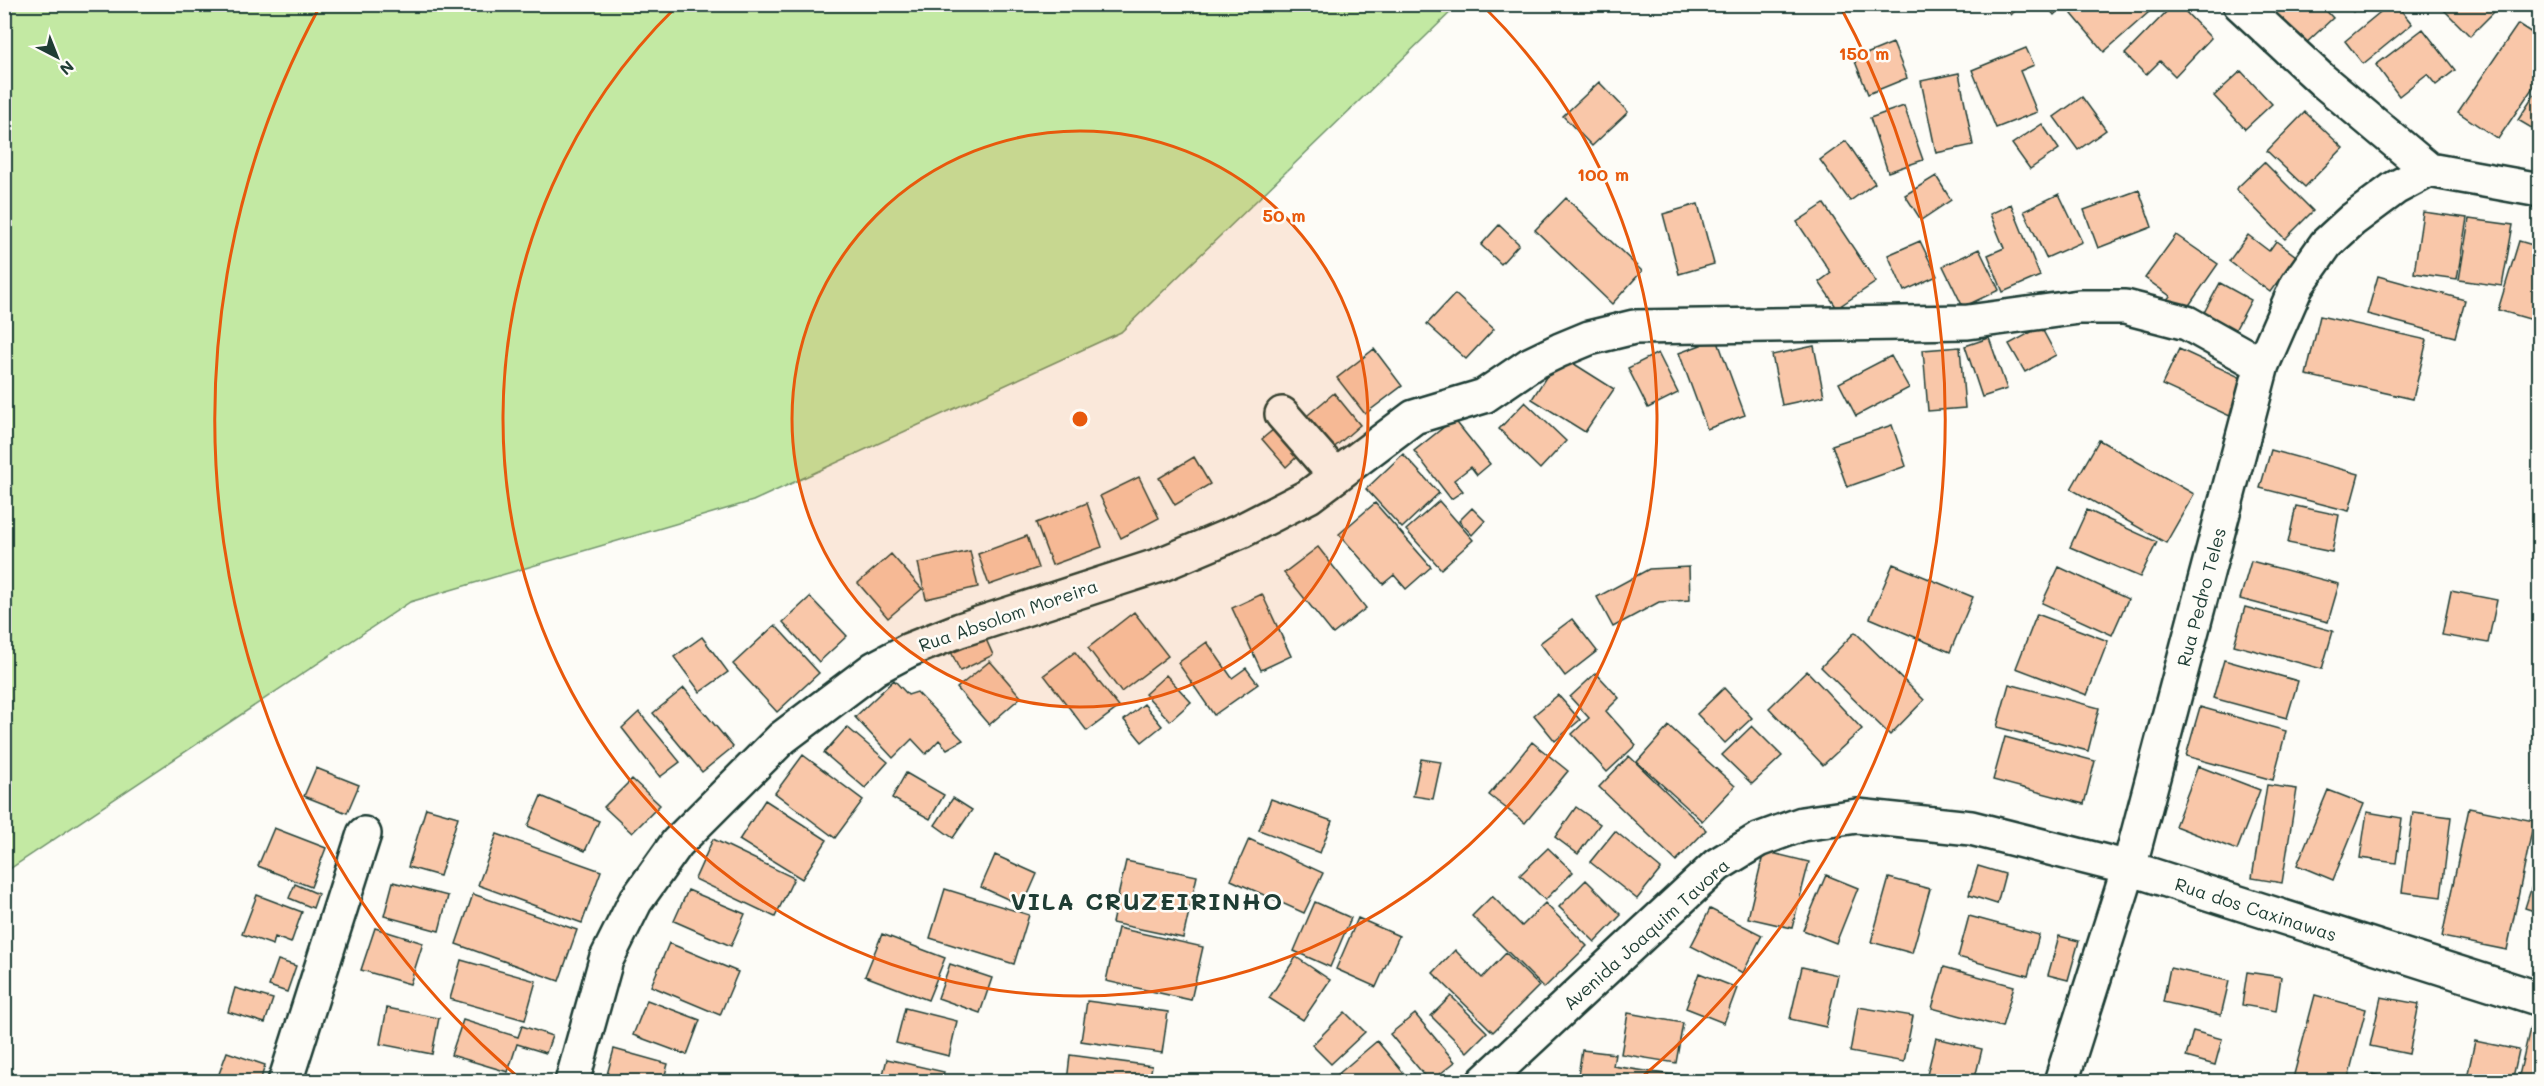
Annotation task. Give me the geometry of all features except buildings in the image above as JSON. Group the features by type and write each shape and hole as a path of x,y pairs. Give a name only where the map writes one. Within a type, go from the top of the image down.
{"street":[{"path":"2240,4 2322,80 2429,170 2540,190"},
{"name":"Rua Pedro Teles","path":"2061,1082 2129,868 2262,366 2297,285 2326,244 2352,220 2395,188 2429,170"},
{"name":"Rua Absolom Moreira","path":"572,1082 606,960 635,902 676,843 782,738 876,669 909,650 960,630 1160,565 1241,531 1309,496 1414,417 1484,396 1531,364 1560,350 1589,338 1634,327 1968,322 2079,307 2125,307 2187,323 2262,366"},
{"path":"1282,414 1336,476"},
{"name":"Avenida Joaquim Tavora","path":"1484,1082 1717,865 1758,840 1802,824 1857,816 1971,828"},
{"name":"Rua dos Caxinawas","path":"1971,828 2129,868 2540,999"},
{"path":"285,1082 364,834"}],"green space":[{"path":"5,4 1458,5 1121,332 753,501 410,602 5,872"}],"district":[{"name":"VILA CRUZEIRINHO","path":"1147,900"}]}
